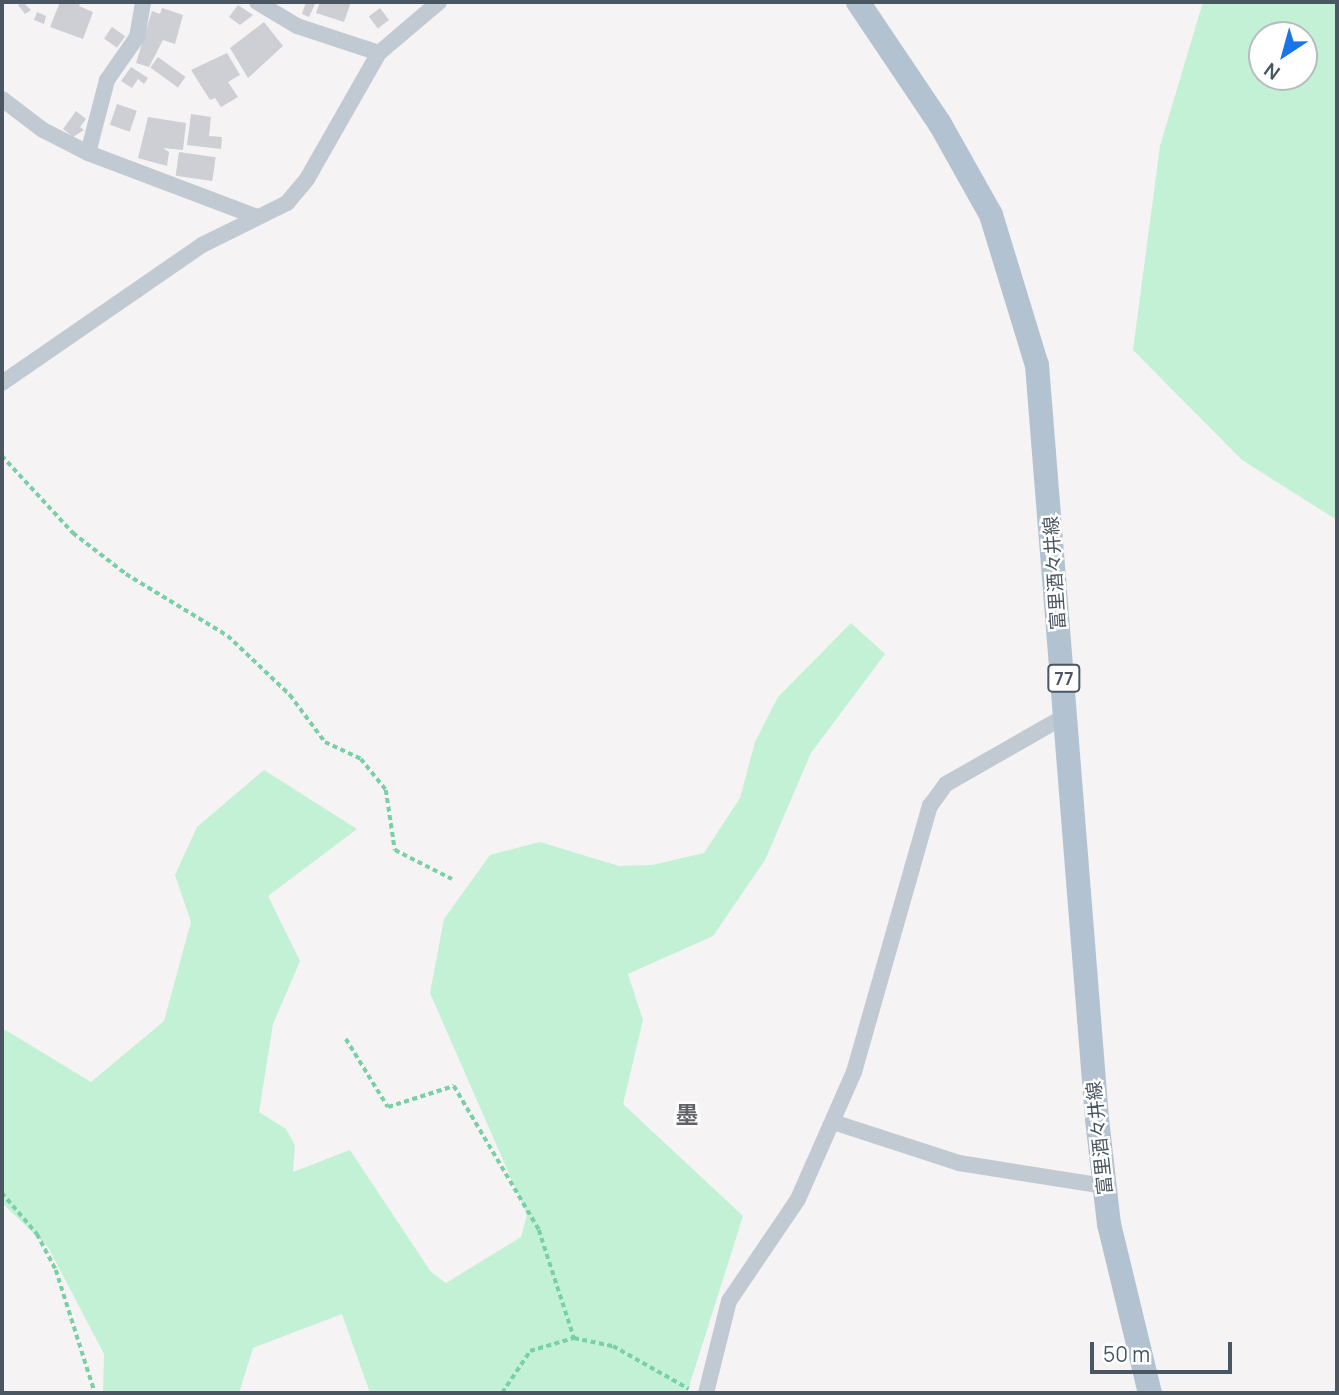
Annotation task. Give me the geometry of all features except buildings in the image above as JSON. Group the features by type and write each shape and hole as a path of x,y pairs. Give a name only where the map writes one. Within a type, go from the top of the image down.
{"main road":[{"name":"富里酒々井線","path":"858,2 940,124 991,215 1029,328 1046,454 1109,1224 1150,1393"}],"street":[{"path":"88,153 107,80 137,37 144,2"},
{"path":"257,2 297,26 379,53"},
{"path":"2,383 202,245 287,202 307,179 379,53 439,2"},
{"path":"2,99 43,130 88,153 257,217"},
{"path":"706,1393 729,1301 798,1199 833,1122 882,985 930,806 946,784 1067,715"},
{"path":"833,1122 959,1163 1105,1186"}],"path":[{"path":"2,456 73,533 126,574 228,636 290,695 325,742 361,760 386,790 395,850 452,879"},
{"path":"346,1039 388,1107 454,1086 539,1230 574,1338"},
{"path":"2,1193 37,1234 56,1270 94,1393"},
{"path":"502,1393 530,1351 574,1338 613,1346 697,1393"}],"green space":[{"path":"1203,2 1337,2 1337,520 1242,460 1133,350 1160,146"},
{"path":"851,623 885,654 811,753 765,860 713,936 628,974 643,1020 623,1104 743,1216 687,1393 370,1393 342,1314 253,1348 239,1393 103,1393 104,1354 48,1247 2,1203 2,1028 91,1082 164,1021 191,922 175,875 197,827 264,770 357,829 268,896 300,961 273,1024 259,1112 286,1129 295,1145 293,1172 350,1150 431,1272 446,1283 521,1237 527,1215 430,993 444,919 490,855 540,842 619,866 652,865 704,853 740,798 755,742 778,697"}],"district":[{"name":"墨","path":"687,1114"}]}
